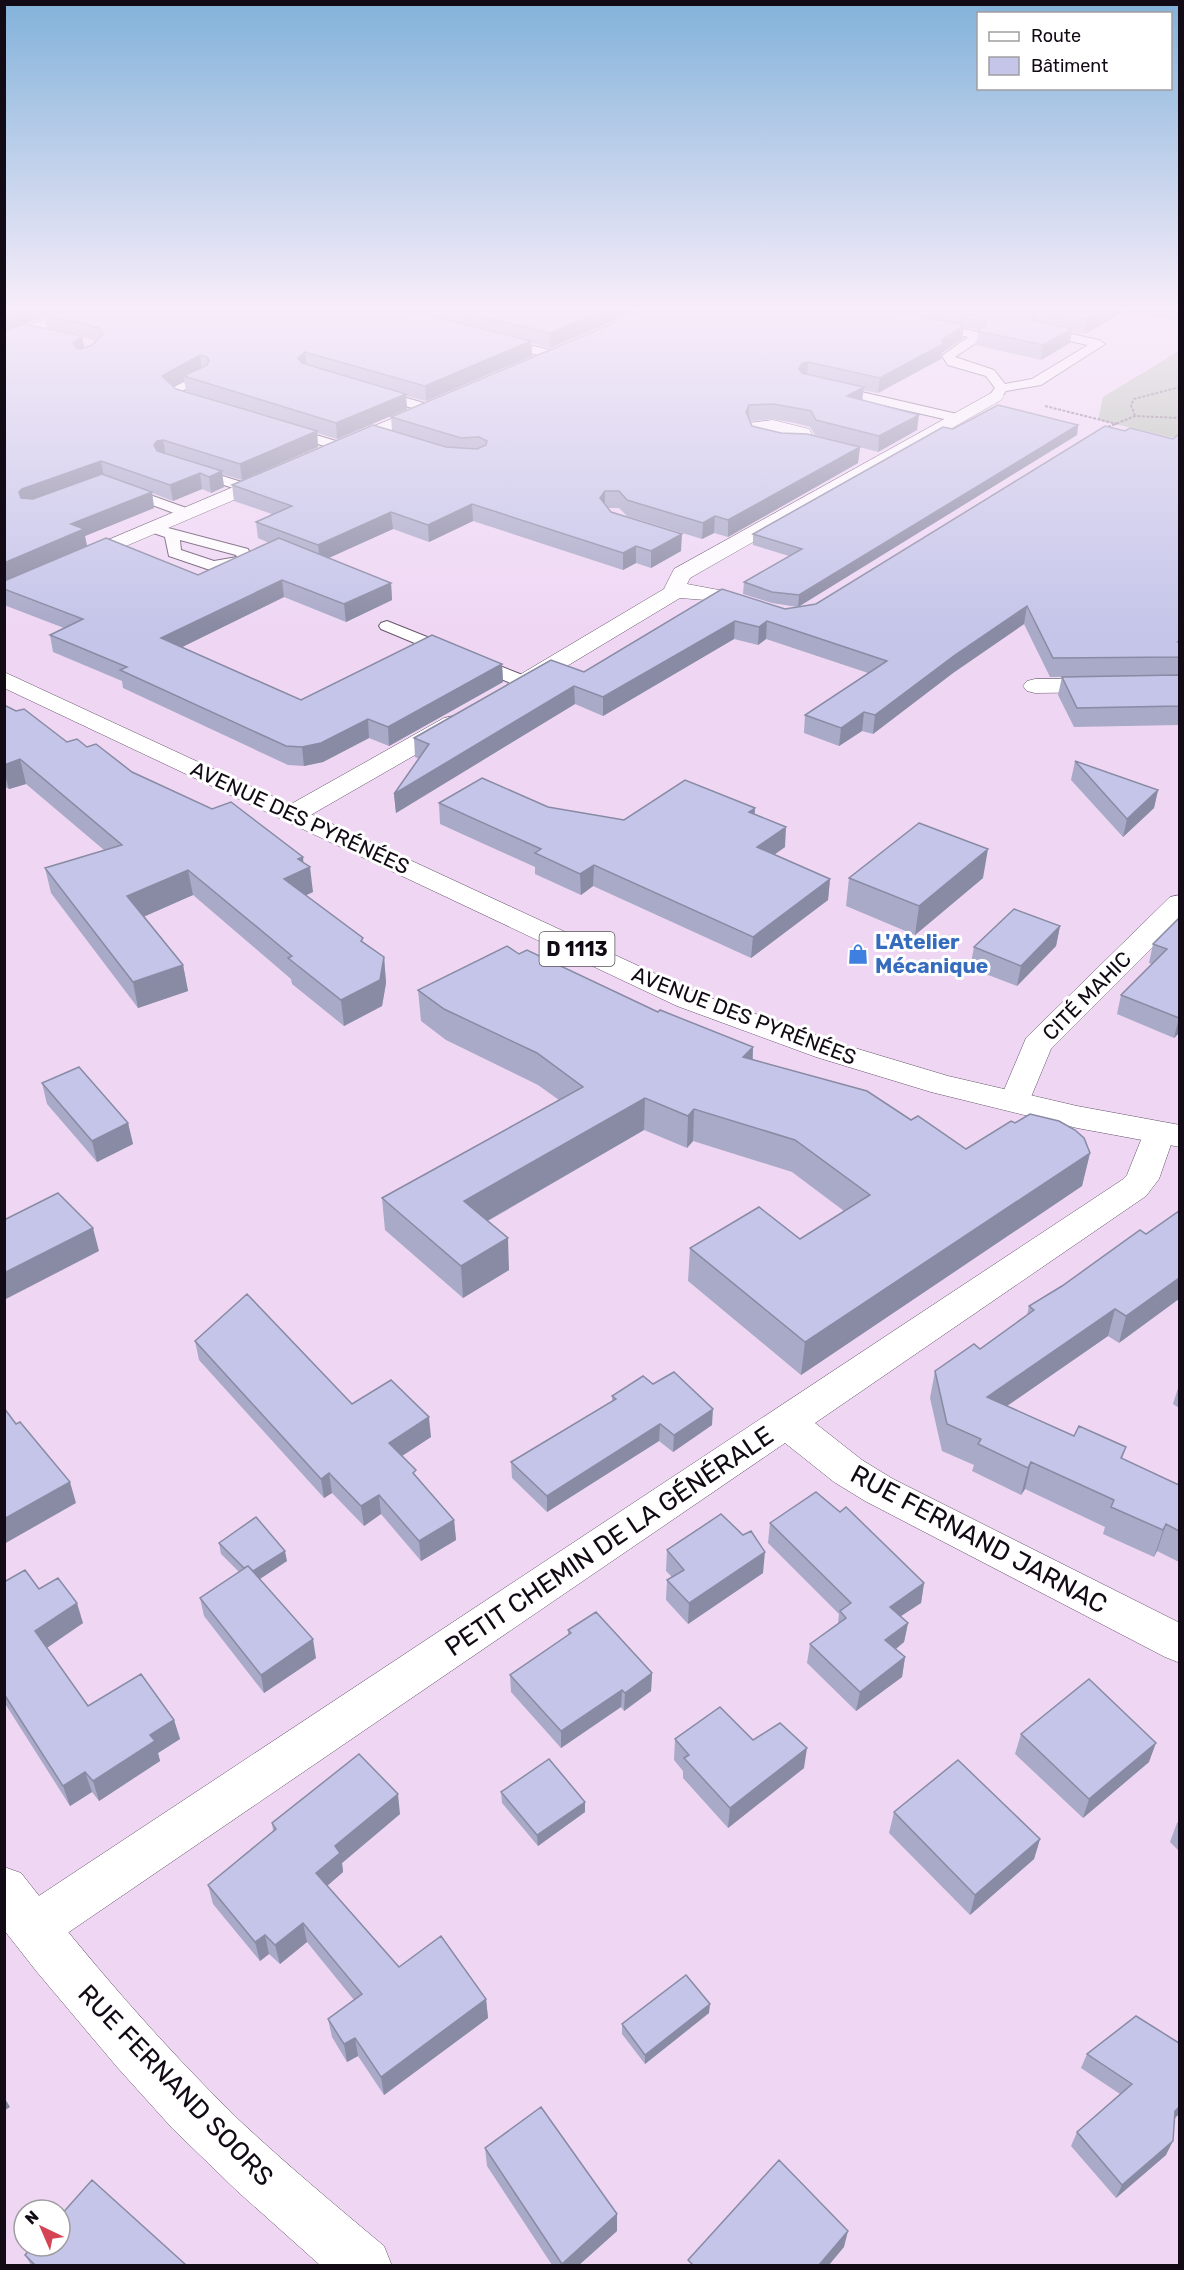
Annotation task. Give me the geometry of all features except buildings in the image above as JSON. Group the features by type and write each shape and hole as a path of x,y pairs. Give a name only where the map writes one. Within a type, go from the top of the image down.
{"street":[{"path":"316,457 410,417"},
{"path":"675,592 676,584 682,574 716,553 957,418"},
{"path":"806,441 881,461"},
{"path":"4,592 296,466"},
{"path":"695,546 716,553"},
{"path":"497,698 675,592 692,590 707,592 773,614"},
{"name":"AVENUE DES PYRÉNÉES","path":"4,679 688,1000 827,1050 942,1085 1169,1135"},
{"path":"1035,686 1179,684"},
{"path":"293,814 471,712"},
{"name":"CITÉ MAHIC","path":"1015,1102 1037,1045 1179,903"},
{"name":"PETIT CHEMIN DE LA GÉNÉRALE","path":"19,1909 787,1422 1134,1188 1169,1135"},
{"name":"RUE FERNAND JARNAC","path":"787,1422 848,1471 879,1490 1179,1644"},
{"name":"RUE FERNAND SOORS","path":"19,1909 93,2003 164,2081 221,2139 364,2265"}],"lane":[{"path":"952,417 957,418"},
{"path":"274,426 341,447"},
{"path":"372,433 394,440"},
{"path":"174,464 246,488"},
{"path":"105,483 187,513"},
{"path":"153,528 172,535"},
{"path":"387,626 524,682"}],"path":[{"path":"1090,417 1117,424"},
{"path":"1108,427 1132,417"},
{"path":"1155,417 1179,418"}],"green space":[{"path":"1099,417 1179,417 1179,439 1098,420"}],"place":[{"name":"L'Atelier Mécanique","path":"858,954"}]}
